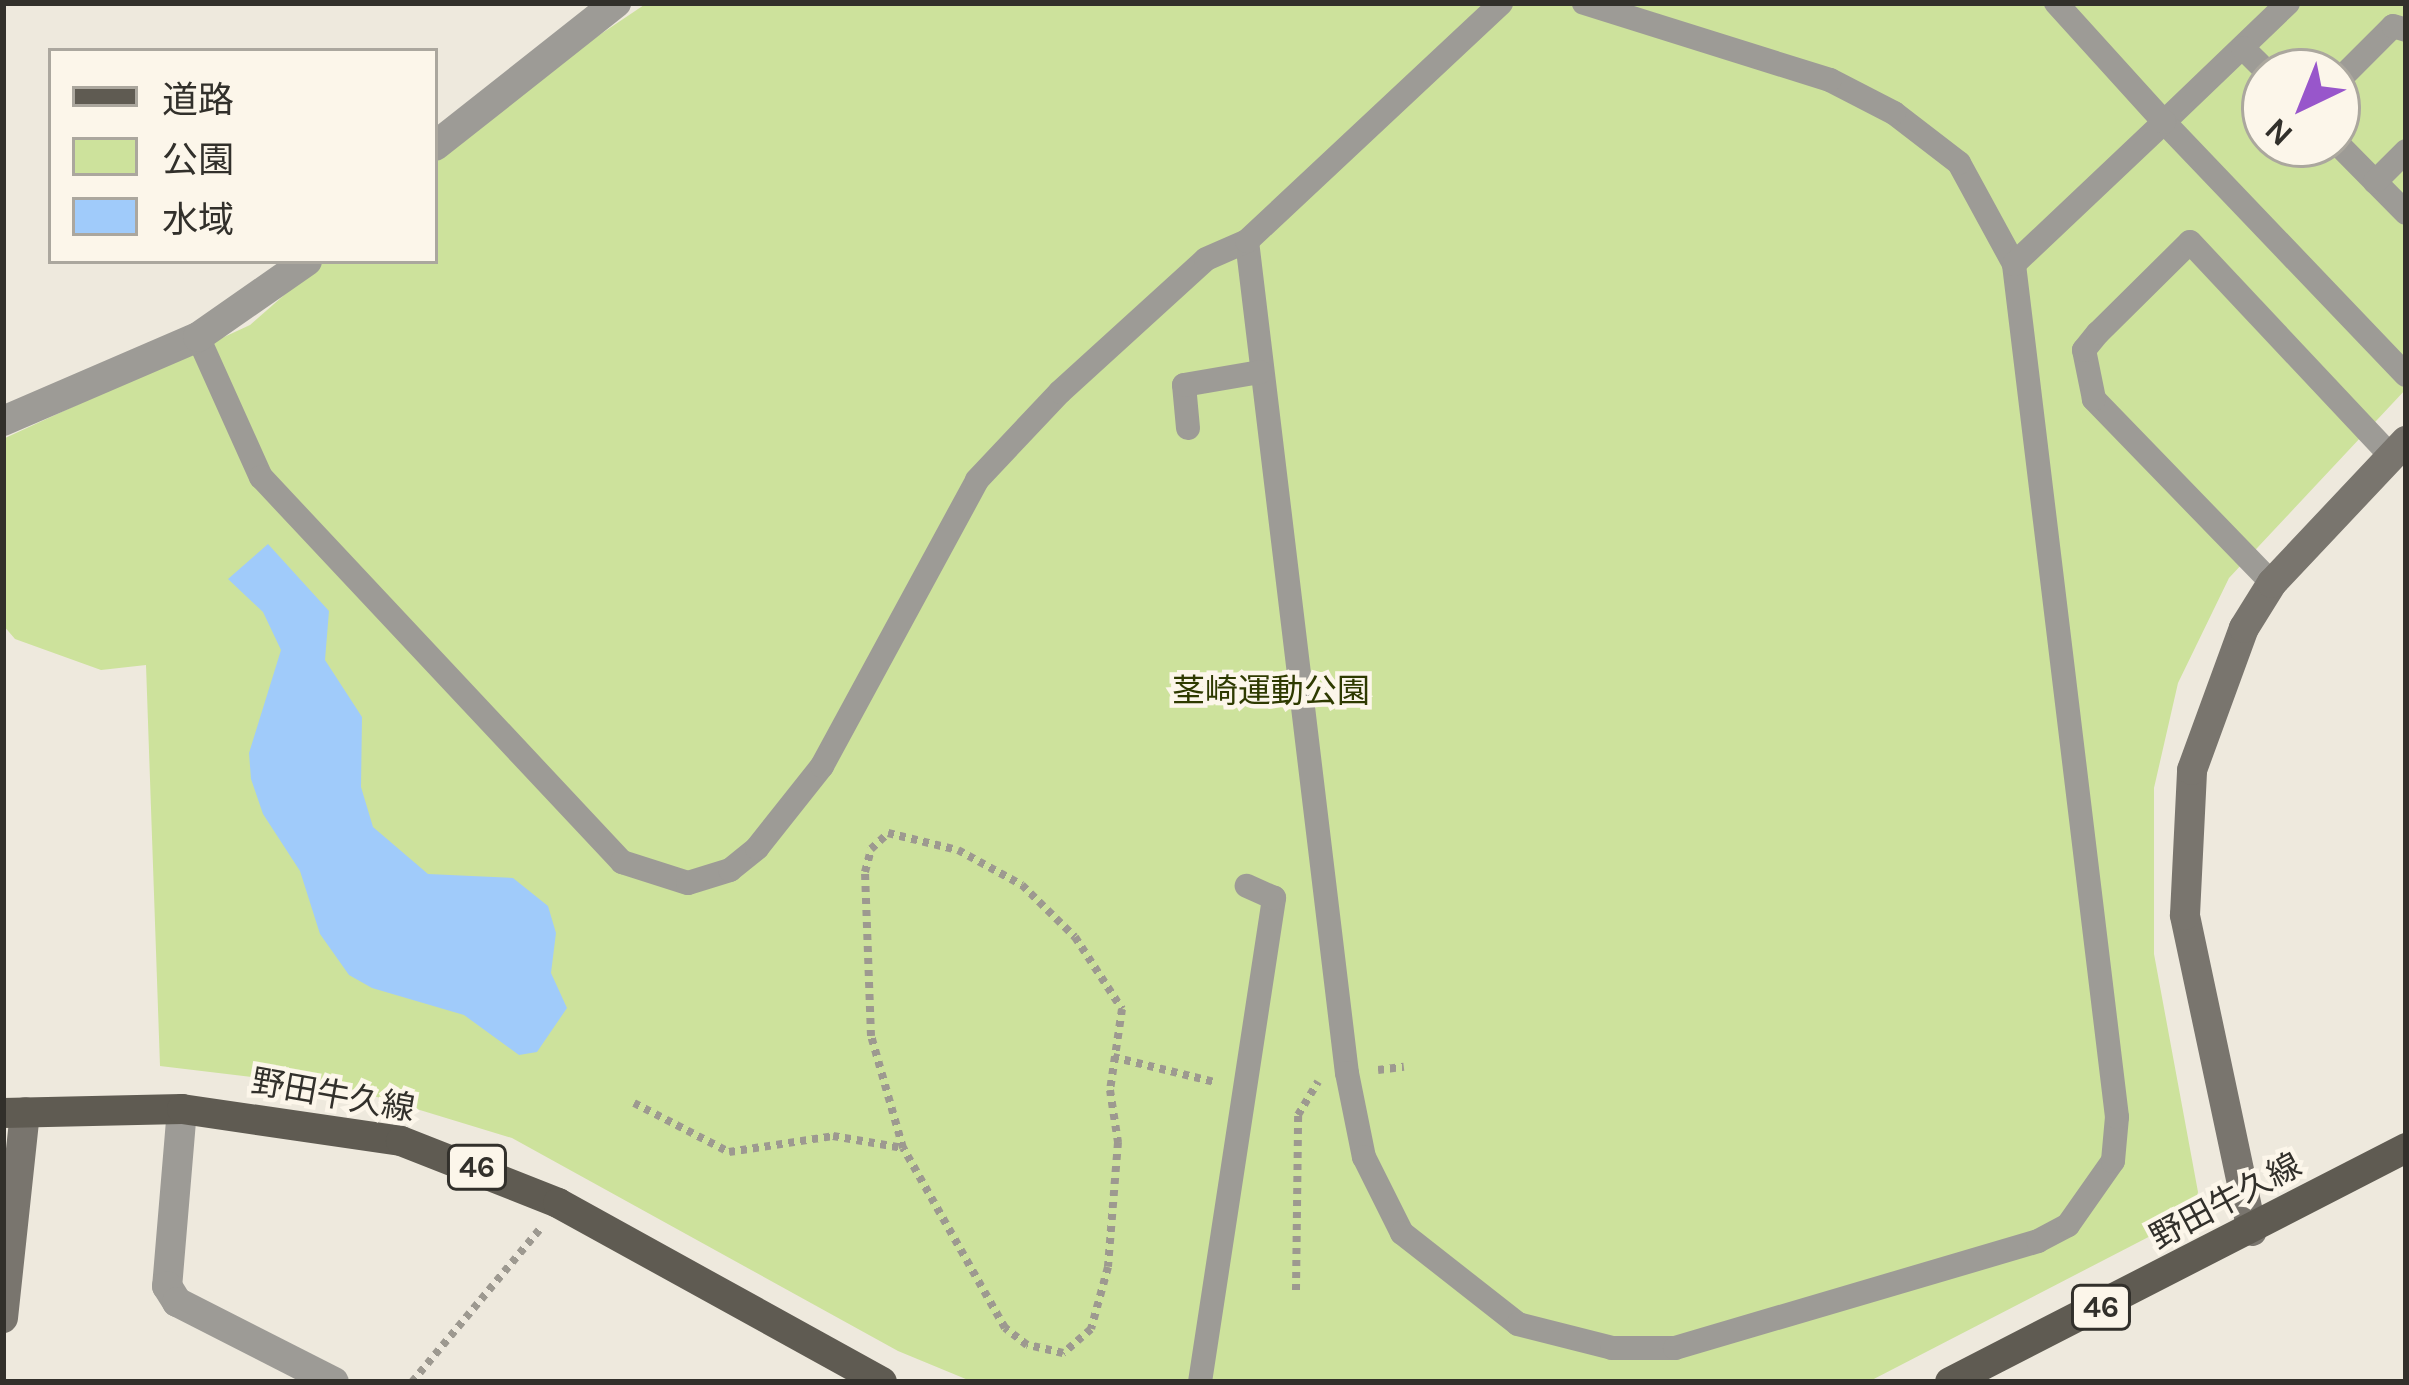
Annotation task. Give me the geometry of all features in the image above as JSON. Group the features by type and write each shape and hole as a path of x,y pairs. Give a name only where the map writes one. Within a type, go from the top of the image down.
{"main road":[{"name":"野田牛久線","path":"14,1113 182,1109 401,1141 558,1203 882,1382"},
{"name":"野田牛久線","path":"1950,1382 2406,1148"}],"street":[{"path":"438,144 616,3"},
{"path":"3,421 198,337 303,264"},
{"path":"2252,1231 2206,1030 2185,867 2192,770 2207,718 2272,583 2398,449"},
{"path":"182,1109 167,1286 178,1302 334,1382"},
{"path":"3,1318 14,1113"}],"lane":[{"path":"198,337 261,477 622,862 688,883 730,869 757,848 811,782 977,480 1206,259 1247,241 1501,3"},
{"path":"1247,241 1347,1072 1364,1156 1402,1233 1519,1324 1612,1348 1675,1348 2038,1241 2092,1200 2113,1161 2117,1117 2014,264 1959,163 1894,113 1830,80 1584,3"},
{"path":"2056,3 2406,375"},
{"path":"2243,48 2276,9"},
{"path":"2361,58 2393,26 2406,30"},
{"path":"2014,264 2241,50"},
{"path":"2375,182 2406,152"},
{"path":"2361,168 2406,213"},
{"path":"2272,583 2094,399 2084,350 2098,333 2189,242 2398,449"},
{"path":"1188,428 1184,385 1260,371"},
{"path":"1200,1382 1274,898 1247,886"}],"path":[{"path":"888,833 958,850 1050,907 1122,1009 1113,1058 1118,1142 1108,1267 1091,1329 1078,1347 1041,1349 1005,1328 903,1148 870,1013 865,872 871,849 888,833"},
{"path":"1113,1058 1215,1082"},
{"path":"1297,1290 1298,1115 1323,1077 1404,1067"},
{"path":"634,1103 729,1152 833,1136 903,1148"},
{"path":"412,1382 558,1203"}],"green space":[{"name":"茎崎運動公園","path":"647,3 2406,3 2406,389 2229,578 2178,683 2154,788 2154,954 2198,1192 2193,1214 1868,1382 973,1382 898,1351 512,1138 351,1089 160,1066 146,665 101,670 15,639 3,625 3,439 250,325 320,264 438,264 438,158 507,97"}],"water":[{"path":"268,544 329,611 325,660 362,717 361,787 373,827 428,874 513,878 548,906 556,933 551,973 567,1008 537,1052 519,1055 464,1015 372,988 349,975 320,934 300,871 263,814 251,779 249,753 281,650 263,612 228,579"}]}
